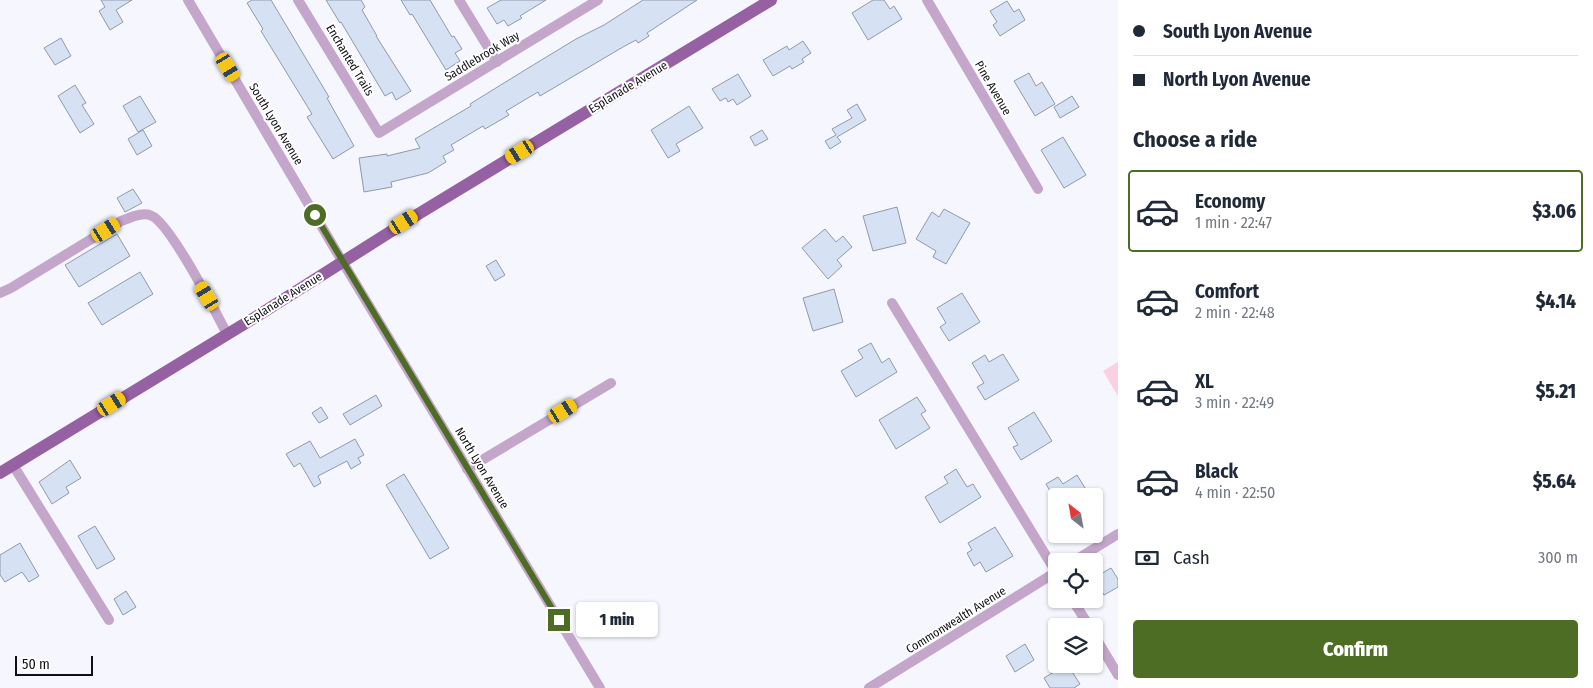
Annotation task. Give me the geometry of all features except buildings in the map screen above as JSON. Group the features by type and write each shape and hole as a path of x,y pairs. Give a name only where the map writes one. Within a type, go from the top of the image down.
{"main road":[{"name":"Esplanade Avenue","path":"0,473 342,261 771,0"}],"street":[{"name":"South Lyon Avenue","path":"188,0 342,261"},
{"name":"Enchanted Trails","path":"298,0 379,133"},
{"path":"460,0 497,62"},
{"name":"Saddlebrook Way","path":"379,133 598,0"},
{"name":"Pine Avenue","path":"927,0 1038,189"},
{"path":"0,293 12,288 121,221 141,214 152,216 168,230 227,334"},
{"name":"North Lyon Avenue","path":"342,261 600,688"},
{"path":"892,303 1048,559"},
{"path":"467,469 612,382"},
{"path":"12,465 109,620"},
{"path":"1087,553 1118,534"},
{"name":"Commonwealth Avenue","path":"869,688 1048,577"},
{"path":"1103,650 1118,675"}],"shaded area":[{"path":"1118,362 1118,396 1103,371"}],"route":[{"path":"315,215 559,620"}]}
